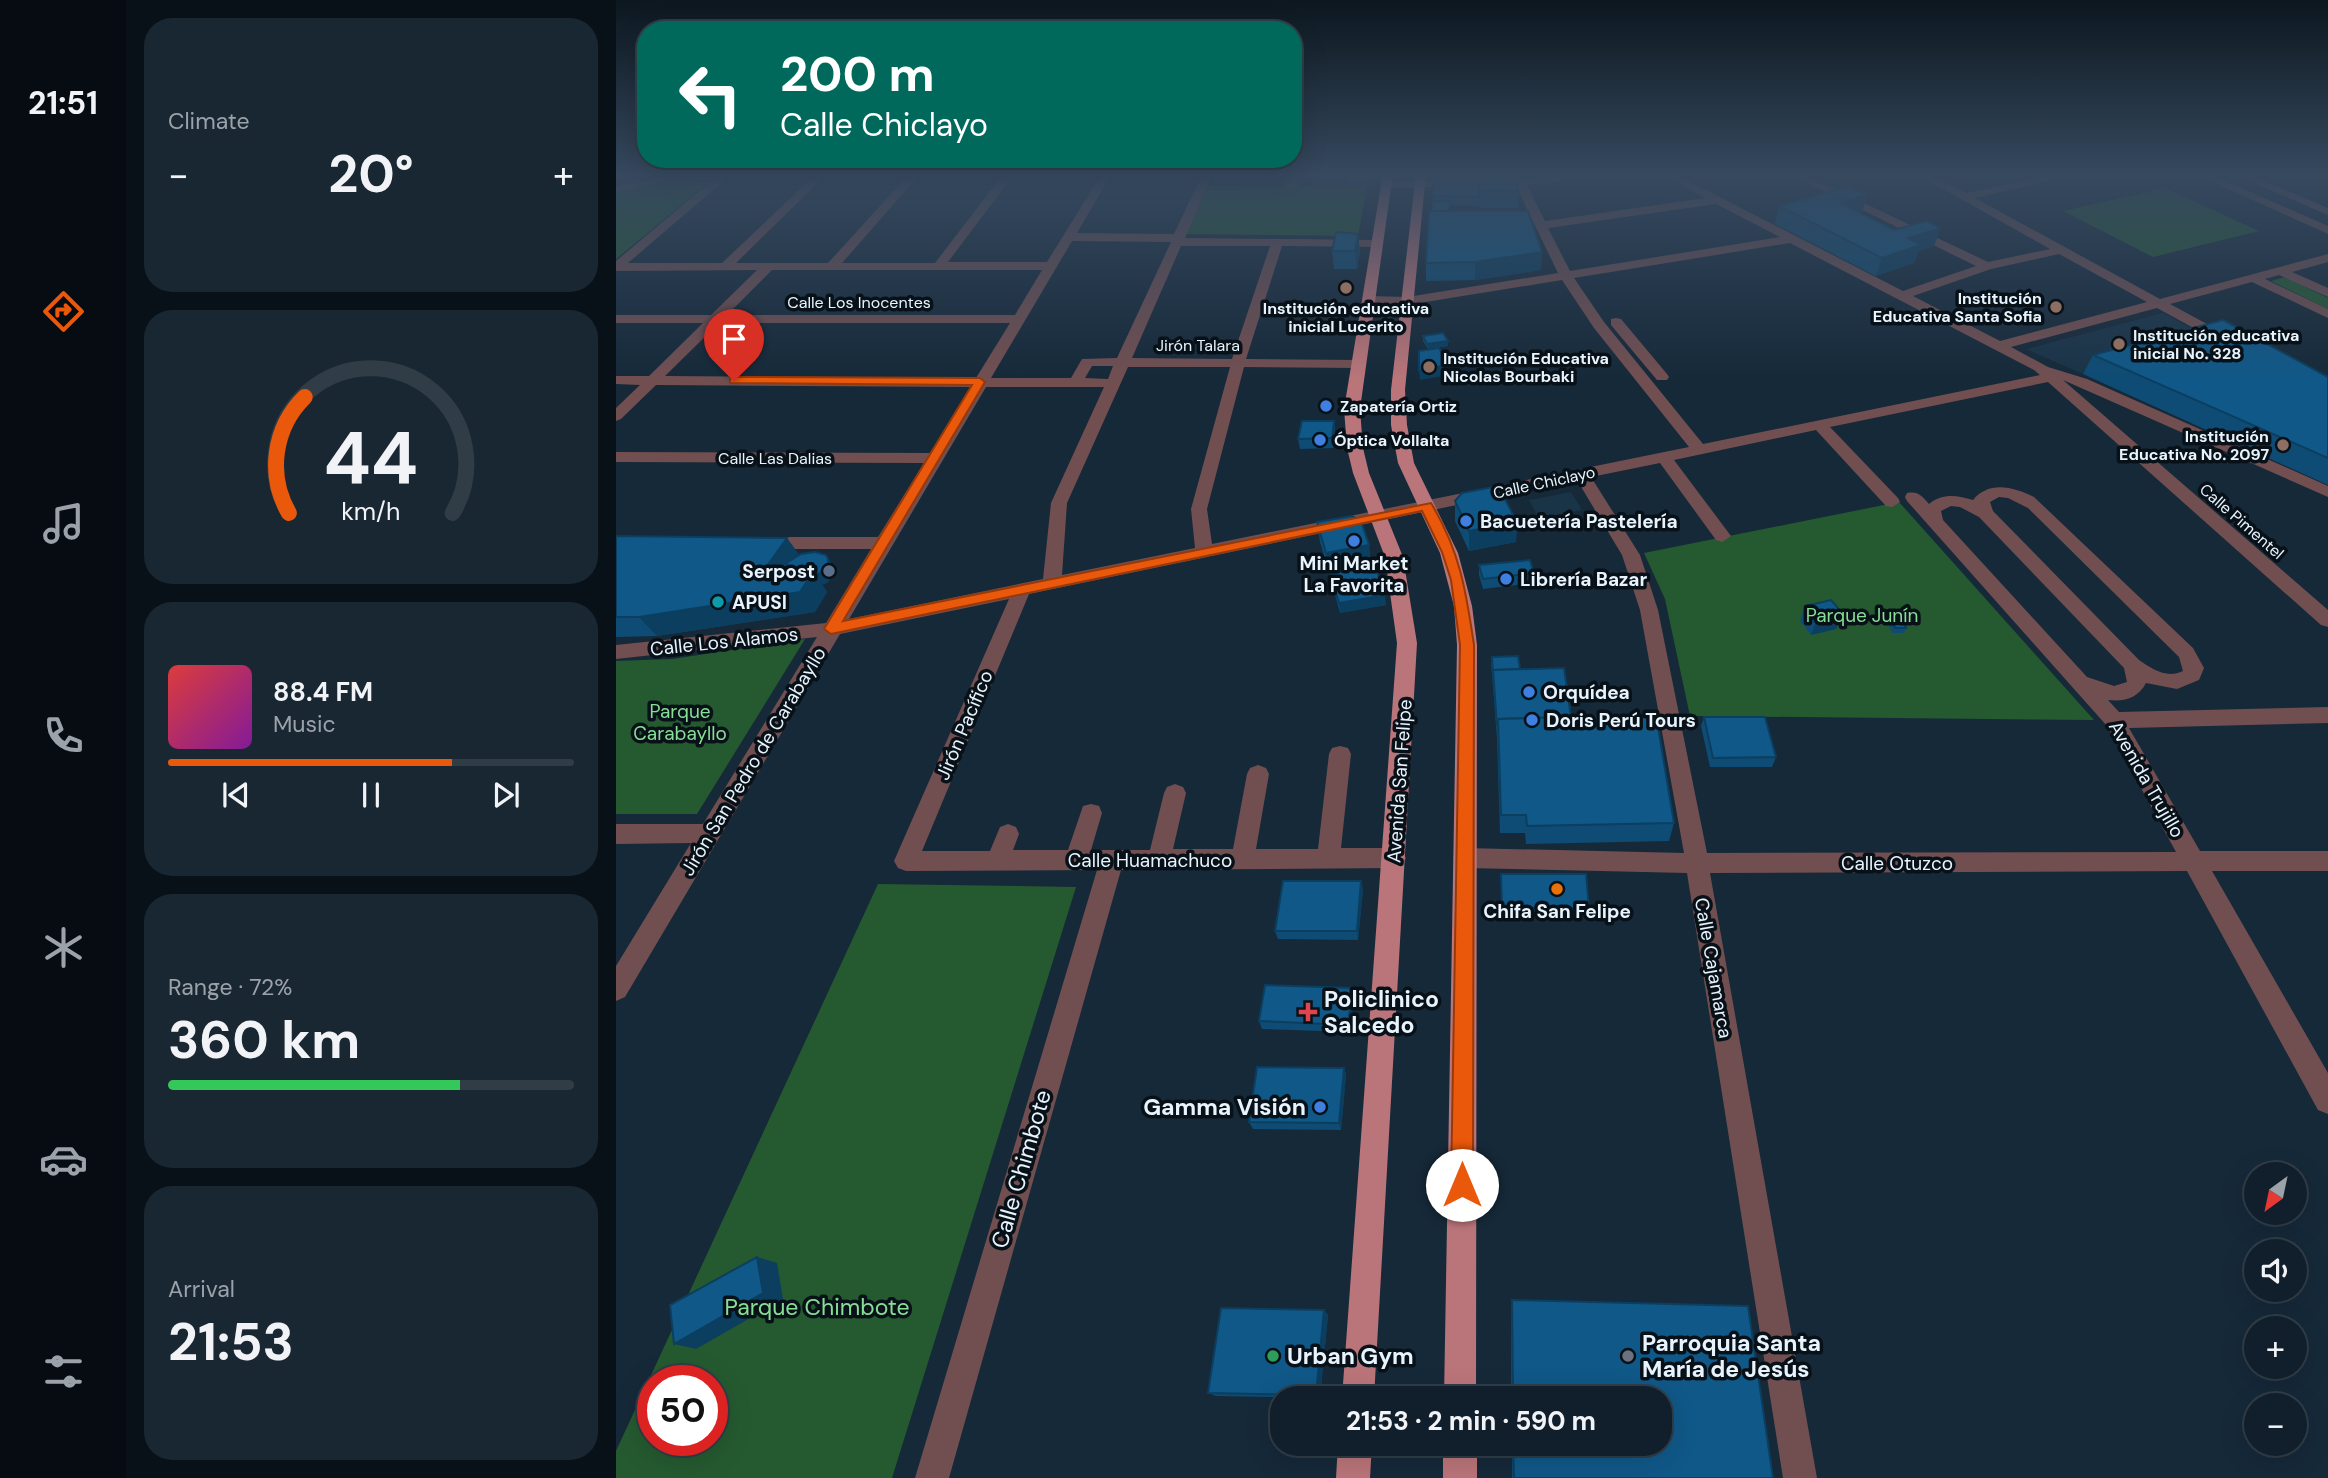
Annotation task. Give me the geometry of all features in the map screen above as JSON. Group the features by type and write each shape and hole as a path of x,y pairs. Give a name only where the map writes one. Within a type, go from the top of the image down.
{"main road":[{"path":"1413,242 1398,390 1399,425 1406,464 1449,552 1463,606 1467,645 1461,1386"},
{"name":"Avenida San Felipe","path":"1359,1386 1407,643 1394,557 1361,473 1355,448 1352,409 1377,243"},
{"path":"1353,1478 1354,1456"},
{"path":"1460,1456 1460,1478"}],"street":[{"path":"616,267 646,242"},
{"path":"725,267 751,242"},
{"path":"832,266 854,242"},
{"path":"939,266 957,242"},
{"name":"Jirón San Pedro de Carabayllo","path":"616,989 1065,242"},
{"path":"1135,242 1275,249 1377,243"},
{"path":"1052,583 1059,503 1177,242"},
{"path":"1550,242 1565,274 1599,325 1700,450"},
{"path":"1368,300 1407,301 1773,242"},
{"name":"Calle Pimentel","path":"1798,242 2045,372 2326,616"},
{"path":"1937,242 1987,266"},
{"path":"2045,242 2243,349"},
{"path":"1204,552 1199,509 1238,363 1275,249"},
{"path":"1902,296 1987,266 2060,250"},
{"path":"1998,346 2328,258"},
{"path":"616,267 1051,266"},
{"path":"616,416 768,267"},
{"path":"2280,271 2328,293"},
{"path":"2253,278 2328,314"},
{"name":"Calle Los Inocentes","path":"616,319 1018,319"},
{"path":"1616,322 1662,377"},
{"name":"Jirón Talara","path":"1076,382 1087,362 1358,364"},
{"path":"2045,372 2082,382 2328,492"},
{"name":"Calle Chiclayo","path":"831,629 1819,425 2045,372"},
{"path":"616,380 1113,383"},
{"path":"1819,425 1892,502"},
{"name":"Calle Las Dalias","path":"616,457 934,458"},
{"path":"1664,457 1722,536"},
{"name":"Calle Cajamarca","path":"1581,474 1631,555 1649,610 1697,863 1800,1478"},
{"path":"1935,522 1932,510 1941,502 1959,501 1985,513 2132,665 2152,677 2176,681 2192,675 2194,668 2186,653 2034,504 2007,492 1990,494 1981,501 1985,513"},
{"name":"Avenida Trujillo","path":"1913,497 2114,720 2328,1100"},
{"path":"749,543 883,543"},
{"name":"Jirón Pacífico","path":"906,861 1023,589"},
{"name":"Calle Los Alamos","path":"616,652 831,629"},
{"path":"2075,677 2095,690 2108,693 2129,692 2138,680 2132,665"},
{"path":"2114,720 2328,715"},
{"path":"1328,858 1340,754"},
{"path":"1243,859 1258,774"},
{"path":"1159,859 1175,793"},
{"path":"1077,860 1091,814"},
{"path":"616,834 710,834"},
{"path":"998,860 1008,834"},
{"name":"Calle Huamachuco","path":"906,861 1394,858"},
{"name":"Calle Otuzco","path":"1465,858 1697,863 2328,862"},
{"name":"Calle Chimbote","path":"932,1478 1112,860"}],"shaded area":[{"name":"Institución educativa inicial No. 328","path":"2163,313 2211,339 2083,374 2026,349"},
{"path":"1571,492 1582,510 1539,519 1529,500"}],"green space":[{"path":"616,242 637,242 616,259"},
{"path":"2124,242 2214,242 2153,257"},
{"path":"2285,277 2328,298 2328,309 2271,281"},
{"name":"Parque Junín","path":"1899,502 2094,720 1690,716 1665,599 1644,553"},
{"name":"Parque Carabayllo","path":"805,639 697,814 616,814 616,661 672,659"},
{"name":"Parque Chimbote","path":"878,884 1076,887 892,1478 616,1478 616,1451 637,1406 637,1456 728,1456 728,1365 656,1365"}],"building":[{"path":"1334,242 1357,242 1355,251 1332,251"},
{"path":"1427,242 1539,242 1542,252 1475,262 1426,263"},
{"path":"1850,242 1915,242 1921,245 1882,258"},
{"name":"Institución Educativa No. 2097","path":"2223,320 2328,377 2328,458 2093,355"},
{"path":"1443,333 1448,341 1427,344 1423,336"},
{"path":"1439,348 1448,365 1419,370 1419,351"},
{"path":"1302,421 1334,421 1332,438 1298,439"},
{"path":"1498,486 1517,522 1469,531 1455,501 1462,493"},
{"path":"1352,516 1361,521 1369,545 1326,553 1317,522"},
{"name":"APUSI","path":"616,536 787,538 762,573 813,572 800,592 639,617 616,617"},
{"path":"815,552 826,555 828,559 820,573 783,573 788,562 801,554"},
{"path":"1530,560 1534,573 1483,579 1479,565"},
{"path":"1375,565 1385,595 1339,603 1330,574"},
{"path":"1831,600 1843,614 1817,620 1805,606"},
{"path":"1902,619 1906,628 1895,628 1891,620"},
{"path":"1518,656 1520,669 1493,670 1493,675 1492,657"},
{"path":"1564,668 1571,717 1498,719 1497,726 1493,670"},
{"path":"1656,715 1674,823 1527,826 1526,815 1501,815 1498,719"},
{"path":"1704,717 1765,717 1776,757 1713,758"},
{"path":"1501,874 1586,874 1589,908 1502,908"},
{"path":"1283,881 1361,881 1357,931 1275,931"},
{"name":"Policlinico Salcedo","path":"1265,985 1352,988 1348,1025 1259,1021"},
{"path":"1257,1067 1344,1068 1339,1123 1249,1122"},
{"path":"757,1257 763,1293 674,1344 670,1305"},
{"name":"Parroquia Santa María de Jesús","path":"1512,1300 1748,1306 1773,1478 1514,1478 1513,1456 1672,1456 1672,1386 1513,1386"},
{"name":"Urban Gym","path":"1221,1308 1324,1310 1317,1386 1270,1386 1270,1394 1208,1393"}],"place":[{"name":"Institución educativa inicial Lucerito","path":"1346,288"},
{"name":"Institución Educativa Santa Sofia","path":"2056,307"},
{"name":"Institución educativa inicial No. 328","path":"2119,344"},
{"name":"Institución Educativa Nicolas Bourbaki","path":"1429,367"},
{"name":"Zapatería Ortiz","path":"1326,406"},
{"name":"Óptica Vollalta","path":"1320,440"},
{"name":"Institución Educativa No. 2097","path":"2283,445"},
{"name":"Bacuetería Pastelería","path":"1466,521"},
{"name":"Mini Market La Favorita","path":"1354,541"},
{"name":"Serpost","path":"829,571"},
{"name":"Librería Bazar","path":"1506,579"},
{"name":"APUSI","path":"718,602"},
{"name":"Orquídea","path":"1529,692"},
{"name":"Doris Perú Tours","path":"1532,720"},
{"name":"Chifa San Felipe","path":"1557,889"},
{"name":"Policlinico Salcedo","path":"1308,1012"},
{"name":"Gamma Visión","path":"1320,1107"},
{"name":"Urban Gym","path":"1273,1356"},
{"name":"Parroquia Santa María de Jesús","path":"1628,1356"}],"route":[{"path":"734,381 980,382 831,629 1427,506 1449,552 1458,580 1467,645 1462,1185"}]}
